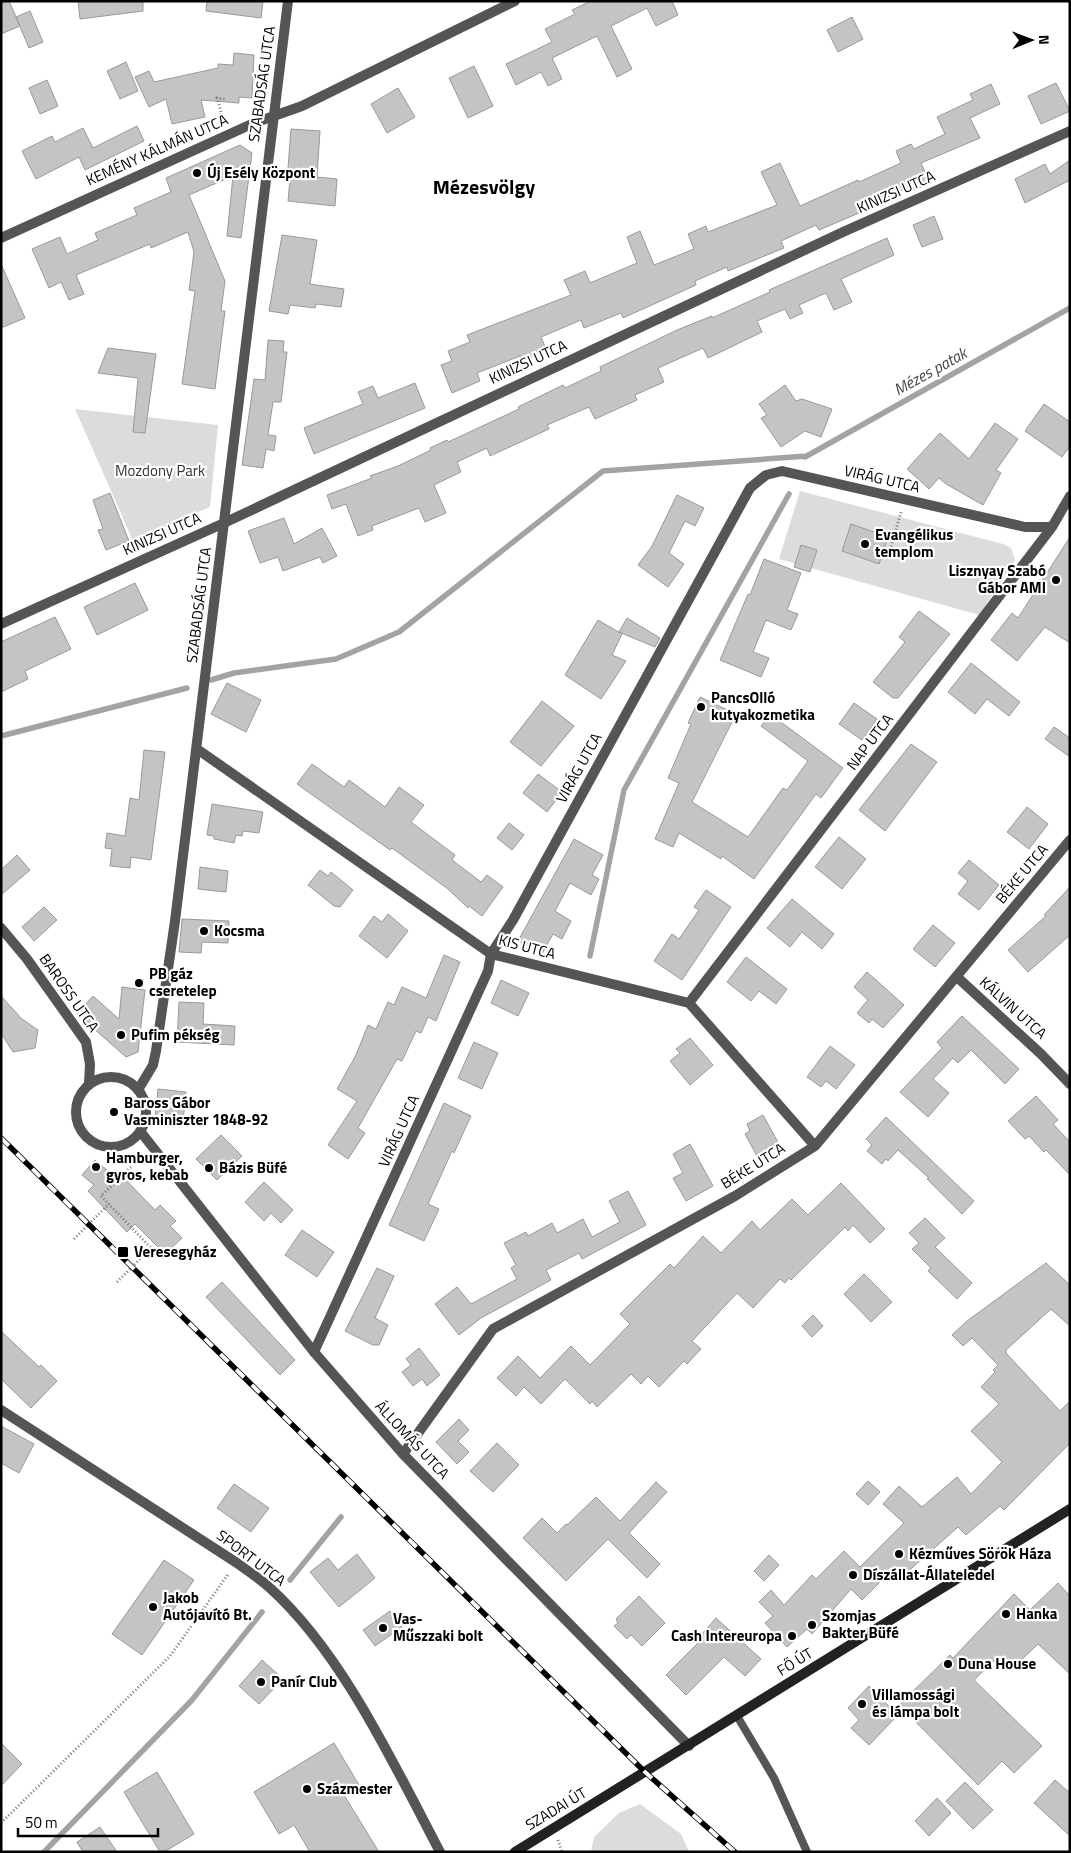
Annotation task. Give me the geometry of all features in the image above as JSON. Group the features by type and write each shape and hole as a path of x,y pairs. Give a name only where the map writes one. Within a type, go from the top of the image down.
{"main road":[{"name":"FŐ ÚT","path":"612,1793 1070,1509"},
{"name":"SZADAI ÚT","path":"515,1852 612,1793"}],"street":[{"name":"SZABADSÁG UTCA","path":"138,1090 153,1065 156,1051 197,749 288,1"},
{"name":"KEMÉNY KÁLMÁN UTCA","path":"1,238 228,135 302,106 516,1"},
{"name":"KINIZSI UTCA","path":"1,624 224,523 844,232 1070,131"},
{"name":"VIRÁG UTCA","path":"314,1352 484,980 491,954 513,920 750,488 766,475 782,471 1025,526 1052,527"},
{"name":"NAP UTCA","path":"689,1003 1052,527 1070,496"},
{"name":"KIS UTCA","path":"197,749 491,954 689,1003"},
{"name":"BÉKE UTCA","path":"403,1454 493,1329 735,1196 815,1146 1070,840"},
{"name":"BAROSS UTCA","path":"1,928 27,959 86,1042 90,1064 89,1084 81,1093 77,1105 76,1117 80,1128 88,1138 98,1144 116,1146 132,1140 140,1131"},
{"name":"KÁLVIN UTCA","path":"957,977 1041,1054 1070,1084"},
{"path":"689,1003 815,1146"},
{"path":"89,1084 110,1077 120,1078 138,1090 144,1099 146,1110 145,1121 140,1131"},
{"name":"ÁLLOMÁS UTCA","path":"140,1131 314,1352 403,1454 689,1746"},
{"name":"SPORT UTCA","path":"1,1410 237,1563 270,1587 303,1622 348,1683 440,1852"}],"lane":[{"path":"737,1716 774,1778 807,1852"}],"path":[{"path":"225,99 217,98 228,135"},
{"path":"890,550 905,499"},
{"path":"117,1282 151,1248 101,1196 131,1168"},
{"path":"74,1239 109,1204"},
{"path":"1,1823 170,1656 237,1563"}],"green space":[{"name":"Mozdony Park","path":"75,409 218,425 210,507 133,541"},
{"path":"800,491 1003,544 1011,548 1015,560 979,615 779,559"},
{"path":"640,1804 681,1834 689,1852 591,1852 594,1837 619,1813"}],"building":[{"path":"1,1 9,1 20,26 1,34"},
{"path":"78,1 143,1 143,11 80,19"},
{"path":"207,1 263,1 261,18 206,11"},
{"path":"591,1 672,1 678,15 656,26 647,8 611,26 632,69 617,77 597,36 552,58 562,79 548,86 541,72 516,85 506,64 552,42 545,29 575,14 572,10"},
{"path":"30,11 43,42 29,48 16,17"},
{"path":"852,17 863,39 838,52 827,30"},
{"path":"234,53 254,55 252,98 239,97 239,103 201,100 205,117 172,124 166,99 149,107 135,77 149,71 154,82 218,68 218,64 233,65"},
{"path":"126,62 138,91 120,99 107,71"},
{"path":"474,66 493,106 468,118 449,78"},
{"path":"47,80 58,106 40,114 29,88"},
{"path":"1056,83 1070,111 1041,124 1028,96"},
{"path":"991,84 1000,104 970,118 980,138 921,163 930,183 914,190 912,186 870,205 871,208 819,230 816,225 781,241 784,248 728,271 727,267 695,281 696,285 623,318 621,313 584,328 581,320 541,337 547,351 522,361 520,356 477,373 480,381 452,393 441,365 452,361 448,351 470,342 467,335 571,295 564,280 585,271 590,283 637,263 627,237 640,231 654,265 694,249 688,234 706,226 708,232 777,205 761,172 780,163 800,206 858,180 859,182 901,163 896,151 911,144 914,149 945,134 937,117 973,100 970,94"},
{"path":"398,88 415,117 387,133 371,104"},
{"path":"137,126 144,141 85,170 79,157 36,179 22,151 52,136 55,142 83,128 93,148"},
{"path":"291,129 320,131 317,177 337,179 335,206 288,201 291,169 288,168"},
{"path":"240,145 252,153 241,238 227,236 233,176 189,195 225,281 221,311 225,311 215,389 182,384 195,291 189,290 194,252 188,232 151,248 150,244 76,275 84,294 69,300 61,282 49,288 32,249 60,237 67,254 98,240 95,233 137,215 134,208 171,192 166,178"},
{"path":"1070,160 1070,180 1025,203 1015,179 1045,164 1050,174"},
{"path":"934,216 943,239 922,247 913,225"},
{"path":"282,235 317,240 310,284 344,289 341,307 316,304 315,308 290,305 288,314 269,311"},
{"path":"887,238 894,255 841,279 852,302 834,310 826,293 799,305 803,313 790,319 785,309 757,321 762,332 708,358 703,348 658,368 664,382 635,395 637,400 595,419 589,407 547,425 549,429 490,456 487,448 457,462 461,472 434,485 446,513 425,522 419,508 372,526 373,530 358,536 346,504 332,509 327,495 398,466 431,450 430,448 447,440 448,442 519,409 518,407 563,385 565,388 601,371 600,367 677,330 712,316 712,318 770,292 769,290"},
{"path":"1,264 25,318 1,328"},
{"path":"268,340 284,341 283,352 287,352 281,402 273,402 268,435 276,436 274,451 266,449 263,468 242,465 254,379 265,380"},
{"path":"108,348 156,354 145,433 133,432 138,378 98,373"},
{"path":"415,383 425,408 314,454 304,428 363,404 358,392 373,386 378,398"},
{"path":"785,385 796,401 802,399 832,409 821,437 805,431 781,447 761,418 767,415 759,404"},
{"path":"1044,404 1070,422 1070,446 1062,457 1025,431"},
{"path":"995,423 1018,439 996,470 1001,473 983,505 939,478 929,489 907,469 940,433 969,459"},
{"path":"110,493 129,541 106,550 98,530 103,529 93,500"},
{"path":"677,495 704,508 695,526 685,521 669,553 684,564 668,587 638,565 652,546"},
{"path":"284,518 294,544 322,528 337,556 323,563 320,557 283,571 278,557 260,563 248,531"},
{"name":"Evangélikus templom","path":"851,524 888,537 879,564 842,551"},
{"name":"Lisznyay Szabó Gábor AMI","path":"1070,537 1070,643 1045,627 1017,661 991,640 1012,613 1018,618"},
{"path":"801,545 817,550 810,572 794,567"},
{"path":"764,559 801,573 787,610 798,614 791,630 766,620 753,652 769,658 761,677 720,660 748,594 750,595"},
{"path":"135,583 148,610 97,635 84,607"},
{"path":"919,611 950,634 898,698 893,698 873,682 905,642 899,637"},
{"path":"55,617 71,649 25,671 28,679 1,692 1,642"},
{"path":"627,618 660,638 655,647 619,632"},
{"path":"598,620 622,634 612,655 626,661 601,699 565,675"},
{"path":"971,663 1020,702 1009,716 987,699 975,714 948,692"},
{"path":"227,683 261,700 246,732 211,714"},
{"path":"700,697 736,714 692,802 748,837 783,788 787,790 808,761 761,726 770,714 843,768 821,798 816,794 754,879 722,856 721,859 679,833 673,847 655,839 679,783 668,778 691,724 688,723"},
{"path":"542,701 574,726 541,766 510,742"},
{"path":"854,703 877,719 862,740 839,724"},
{"path":"1054,727 1070,738 1070,757 1045,739"},
{"path":"911,744 937,762 885,831 859,810"},
{"path":"144,750 165,752 151,860 131,857 130,868 110,866 112,849 105,848 107,833 125,836 130,798 139,800"},
{"path":"312,764 344,787 349,780 385,807 399,787 424,805 411,822 455,855 452,860 481,882 487,875 503,887 482,916 469,906 468,908 448,889 392,848 390,850 297,784"},
{"path":"538,774 562,792 547,812 523,793"},
{"path":"212,804 263,812 259,833 243,831 242,836 236,835 234,843 214,839 214,836 207,835"},
{"path":"1027,807 1048,824 1029,849 1007,832"},
{"path":"509,823 524,835 512,850 497,838"},
{"path":"839,837 866,859 842,889 815,867"},
{"path":"574,839 603,855 592,875 599,879 591,895 570,883 555,911 571,921 562,939 553,934 542,954 518,941"},
{"path":"17,855 30,870 1,895 1,870"},
{"path":"969,860 999,885 979,910 958,894 968,881 958,873"},
{"path":"200,867 228,871 226,892 198,889"},
{"path":"320,870 328,876 331,872 353,890 340,907 334,906 308,885"},
{"path":"1070,887 1070,935 1028,972 1008,950 1046,916 1044,915"},
{"path":"706,890 731,907 682,980 654,961 672,934 679,939 699,910 694,907"},
{"path":"792,899 834,934 822,949 802,932 790,947 767,928"},
{"path":"44,907 57,920 34,941 22,927"},
{"path":"388,914 408,931 387,958 359,936 374,916 382,922"},
{"name":"Kocsma","path":"182,919 229,921 228,943 202,942 201,953 179,952"},
{"path":"933,925 955,943 935,967 913,949"},
{"path":"444,955 460,962 436,1021 428,1017 421,1033 416,1031 402,1061 397,1059 358,1128 365,1133 348,1159 328,1145 357,1101 337,1089 356,1055 368,1025 376,1029 388,1002 394,1005 402,987 426,998"},
{"path":"746,957 787,989 776,1004 759,991 751,1001 727,982"},
{"path":"867,972 904,1005 883,1028 872,1019 869,1023 857,1013 868,1000 854,987"},
{"path":"501,980 529,993 518,1016 491,1003"},
{"name":"Pufim pékség","path":"122,987 145,990 138,1052 126,1057 77,1014 93,996 119,1019"},
{"path":"1,996 22,1019 38,1030 35,1048 13,1052 1,1033"},
{"path":"179,1002 204,1003 203,1024 235,1026 234,1045 177,1042"},
{"path":"962,1016 1019,1069 1005,1084 971,1050 958,1063 953,1058 933,1079 949,1093 928,1117 900,1092 942,1048 937,1042"},
{"path":"690,1038 713,1065 690,1085 670,1061 680,1053 676,1049"},
{"path":"474,1042 498,1053 482,1089 458,1078"},
{"path":"830,1046 855,1065 836,1089 826,1081 821,1087 807,1077"},
{"path":"158,1089 186,1092 183,1121 155,1118"},
{"path":"1036,1096 1058,1120 1053,1124 1070,1142 1070,1175 1046,1150 1044,1152 1029,1136 1025,1139 1008,1121"},
{"path":"444,1103 471,1116 454,1153 452,1151 428,1204 439,1209 424,1241 389,1225"},
{"path":"763,1115 780,1146 758,1158 745,1134 750,1131 747,1124"},
{"path":"886,1117 974,1201 962,1214 927,1179 929,1178 898,1150 888,1161 886,1159 882,1164 867,1151 872,1145 866,1139"},
{"path":"221,1135 242,1156 217,1180 196,1159"},
{"path":"690,1144 713,1186 686,1201 673,1178 683,1173 673,1154"},
{"name":"Veresegyház","path":"95,1160 113,1175 117,1171 155,1210 160,1205 176,1221 170,1226 182,1238 165,1254 135,1224 127,1232 88,1191 94,1185 82,1175"},
{"path":"264,1182 293,1210 281,1223 271,1213 264,1221 245,1202"},
{"path":"841,1183 885,1229 870,1243 853,1225 848,1231 845,1227 791,1280 789,1278 785,1283 780,1279 753,1308 737,1293 692,1341 701,1349 687,1364 684,1361 659,1387 648,1376 641,1384 631,1374 597,1407 592,1401 590,1404 565,1379 541,1404 524,1387 516,1396 497,1378 518,1356 540,1378 571,1346 590,1365 630,1324 620,1314 670,1264 674,1268 703,1236 721,1253 752,1221 760,1230 792,1199 808,1215"},
{"path":"628,1191 646,1225 582,1259 579,1253 546,1270 551,1280 481,1318 459,1335 435,1304 457,1287 471,1304 517,1279 511,1268 516,1265 504,1243 526,1232 528,1236 552,1223 557,1233 583,1219 592,1237 620,1222 609,1201"},
{"path":"925,1218 945,1238 935,1247 972,1283 957,1299 928,1271 931,1268 912,1249 919,1243 909,1233"},
{"path":"302,1230 334,1252 317,1277 285,1255"},
{"path":"1046,1263 1070,1285 1070,1326 1051,1309 1006,1350 1006,1353 1060,1411 1070,1401 1070,1443 1004,1510 1000,1506 966,1535 958,1527 904,1575 896,1566 862,1600 851,1589 812,1634 807,1629 787,1647 765,1623 773,1616 759,1602 771,1590 784,1605 812,1575 816,1579 844,1551 860,1567 904,1523 883,1504 899,1486 922,1507 957,1477 971,1494 1002,1462 971,1431 999,1404 981,1387 995,1372 993,1370 998,1365 972,1338 963,1346 952,1335 967,1321"},
{"path":"377,1268 394,1276 375,1318 388,1325 379,1345 373,1345 345,1331"},
{"path":"864,1274 892,1302 871,1322 844,1294"},
{"path":"222,1282 295,1360 280,1375 206,1297"},
{"path":"813,1315 823,1326 812,1337 802,1326"},
{"path":"1,1331 39,1367 41,1365 57,1381 31,1408 1,1379"},
{"path":"419,1348 440,1375 427,1386 422,1379 413,1386 402,1372 411,1365 406,1359"},
{"path":"459,1419 469,1430 458,1441 469,1452 457,1464 436,1442"},
{"path":"1,1426 34,1444 19,1473 1,1463"},
{"path":"497,1443 519,1465 493,1492 470,1471"},
{"path":"868,1481 880,1492 868,1505 856,1494"},
{"path":"656,1482 667,1492 629,1533 660,1564 647,1578 608,1539 566,1581 523,1538 542,1518 557,1533 596,1497 620,1521"},
{"path":"234,1484 269,1508 251,1532 217,1508"},
{"path":"357,1554 375,1578 339,1607 310,1572 328,1558 338,1570"},
{"path":"769,1555 779,1565 764,1581 754,1571"},
{"name":"Jakob Autójavító Bt.","path":"164,1560 194,1580 142,1655 112,1634"},
{"path":"1058,1583 1070,1596 1070,1674 1038,1644 1011,1670 998,1657 974,1680 1042,1746 1014,1773 1002,1761 978,1785 899,1705 950,1655 953,1658 1014,1594 1030,1610"},
{"path":"639,1596 665,1623 642,1646 631,1635 627,1639 614,1626 618,1623 616,1619"},
{"name":"Vas- Műszzaki bolt","path":"390,1611 402,1627 375,1646 363,1630"},
{"path":"716,1618 761,1659 745,1676 724,1657 686,1695 666,1675 703,1638 701,1635"},
{"name":"Panír Club","path":"262,1660 283,1679 259,1704 239,1686"},
{"path":"869,1686 898,1715 869,1745 851,1728 859,1720 848,1708"},
{"path":"1,1743 22,1764 1,1786"},
{"name":"Százmester","path":"334,1743 359,1785 344,1795 379,1852 310,1852 294,1825 279,1834 254,1792"},
{"path":"157,1772 194,1834 164,1852 160,1852 124,1792"},
{"path":"1055,1780 1070,1793 1070,1836 1034,1803"},
{"path":"965,1782 993,1810 973,1829 946,1801"},
{"path":"937,1798 951,1813 929,1836 915,1821"},
{"path":"100,1827 117,1852 83,1852 77,1842"}],"waterway":[{"name":"Mézes patak","path":"805,457 1070,308"},
{"path":"211,680 234,673 336,659 399,632 603,471 807,456"},
{"path":"590,956 624,790 789,494"},
{"path":"1,736 187,688"},
{"path":"290,1580 341,1517"},
{"path":"44,1852 192,1700 262,1612"}],"railway":[{"path":"1,1138 645,1772 735,1852"}],"place":[{"name":"Új Esély Központ","path":"197,173"},
{"name":"Evangélikus templom","path":"865,544"},
{"name":"Lisznyay Szabó Gábor AMI","path":"1056,580"},
{"name":"PancsOlló kutyakozmetika","path":"701,707"},
{"name":"Kocsma","path":"204,931"},
{"name":"PB gáz cseretelep","path":"139,983"},
{"name":"Pufim pékség","path":"121,1035"},
{"name":"Baross Gábor Vasminiszter 1848-92","path":"114,1112"},
{"name":"Hamburger, gyros, kebab","path":"96,1167"},
{"name":"Bázis Büfé","path":"209,1168"},
{"name":"Veresegyház","path":"123,1252"},
{"name":"Kézműves Sörök Háza","path":"899,1554"},
{"name":"Díszállat-Állateledel","path":"853,1575"},
{"name":"Jakob Autójavító Bt.","path":"153,1607"},
{"name":"Hanka","path":"1006,1614"},
{"name":"Szomjas Bakter Büfé","path":"812,1625"},
{"name":"Vas- Műszzaki bolt","path":"383,1628"},
{"name":"Cash Intereuropa","path":"792,1636"},
{"name":"Duna House","path":"948,1664"},
{"name":"Panír Club","path":"261,1682"},
{"name":"Villamossági és lámpa bolt","path":"862,1704"},
{"name":"Százmester","path":"307,1789"}],"district":[{"name":"Mézesvölgy","path":"484,187"}]}
